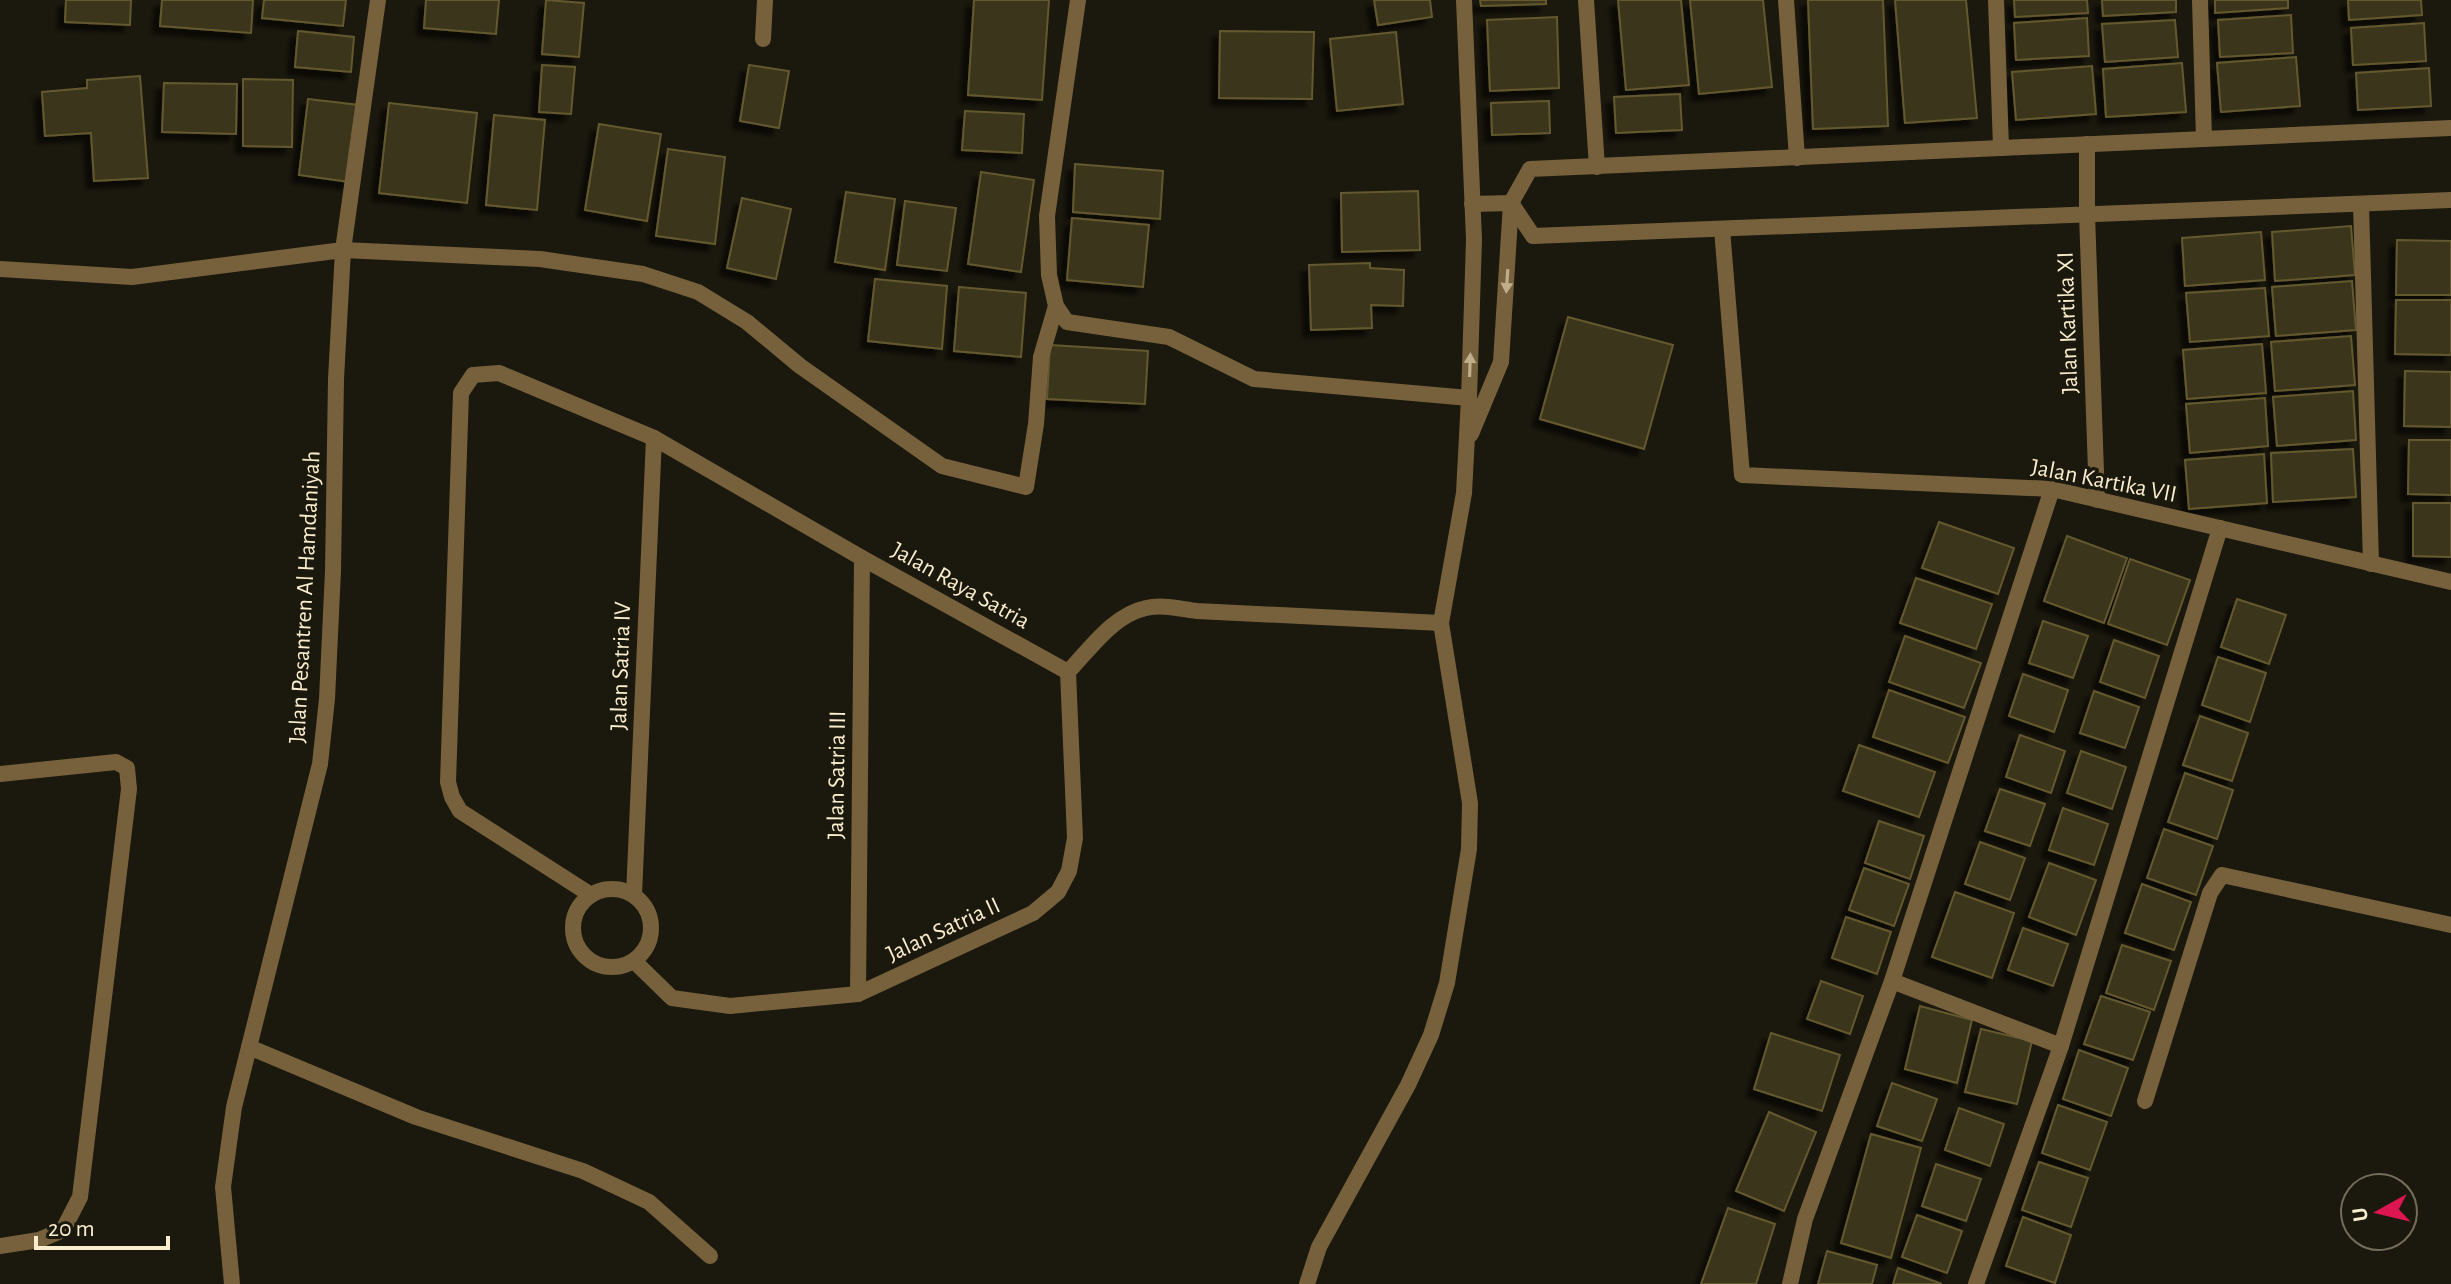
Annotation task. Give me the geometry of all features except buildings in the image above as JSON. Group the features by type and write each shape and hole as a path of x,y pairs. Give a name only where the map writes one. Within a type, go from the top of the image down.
{"street":[{"name":"Jalan Pesantren Al Hamdaniyah","path":"232,1284 223,1187 234,1107 320,764 327,699 333,571 336,379 343,250 378,0"},
{"path":"763,39 765,0"},
{"path":"1078,0 1047,216 1049,275 1056,306 1067,322 1169,337 1254,379 1469,398"},
{"path":"1307,1284 1319,1247 1408,1085 1431,1035 1447,983 1469,849 1470,803 1441,623 1464,493 1469,398 1474,239 1464,0"},
{"path":"1586,0 1597,167"},
{"path":"1786,0 1797,158"},
{"path":"1996,0 2001,148"},
{"path":"2200,0 2204,139"},
{"path":"1467,443 1501,362 1511,203 1530,169 2451,128"},
{"name":"Jalan Kartika XI","path":"2087,144 2097,500"},
{"path":"1511,203 1533,236 2451,200"},
{"path":"1472,204 1511,203"},
{"path":"2361,204 2371,564"},
{"name":"Jalan Kartika VII","path":"1722,229 1742,475 2052,489 2451,582"},
{"path":"0,269 132,277 343,250 540,259 643,274 698,292 747,322 800,366 942,466 1026,487 1036,424 1041,357 1056,306"},
{"name":"Jalan Raya Satria","path":"591,895 460,811 448,782 461,393 473,375 499,373 654,438 1068,672"},
{"name":"Jalan Satria IV","path":"634,895 654,438"},
{"path":"1790,1284 1805,1219 1892,981 2052,489"},
{"path":"1976,1284 2061,1046 2220,528"},
{"name":"Jalan Satria III","path":"858,994 862,558"},
{"path":"1068,672 1098,638 1125,617 1144,608 1163,606 1197,611 1441,623"},
{"name":"Jalan Satria II","path":"634,961 672,998 730,1006 858,994 1033,913 1058,892 1069,871 1075,838 1068,672"},
{"path":"0,774 116,762 127,768 129,789 80,1197 63,1230 39,1240 0,1246"},
{"path":"2145,1101 2210,893 2222,875 2451,925"},
{"path":"605,889 620,889 634,895 645,906 651,920 651,936 645,951 634,961 620,967 605,967 590,961 579,950 574,936 574,920 580,906 591,895 605,889"},
{"path":"1892,981 2061,1046"},
{"path":"249,1047 416,1117 583,1171 649,1202 710,1256"}]}
